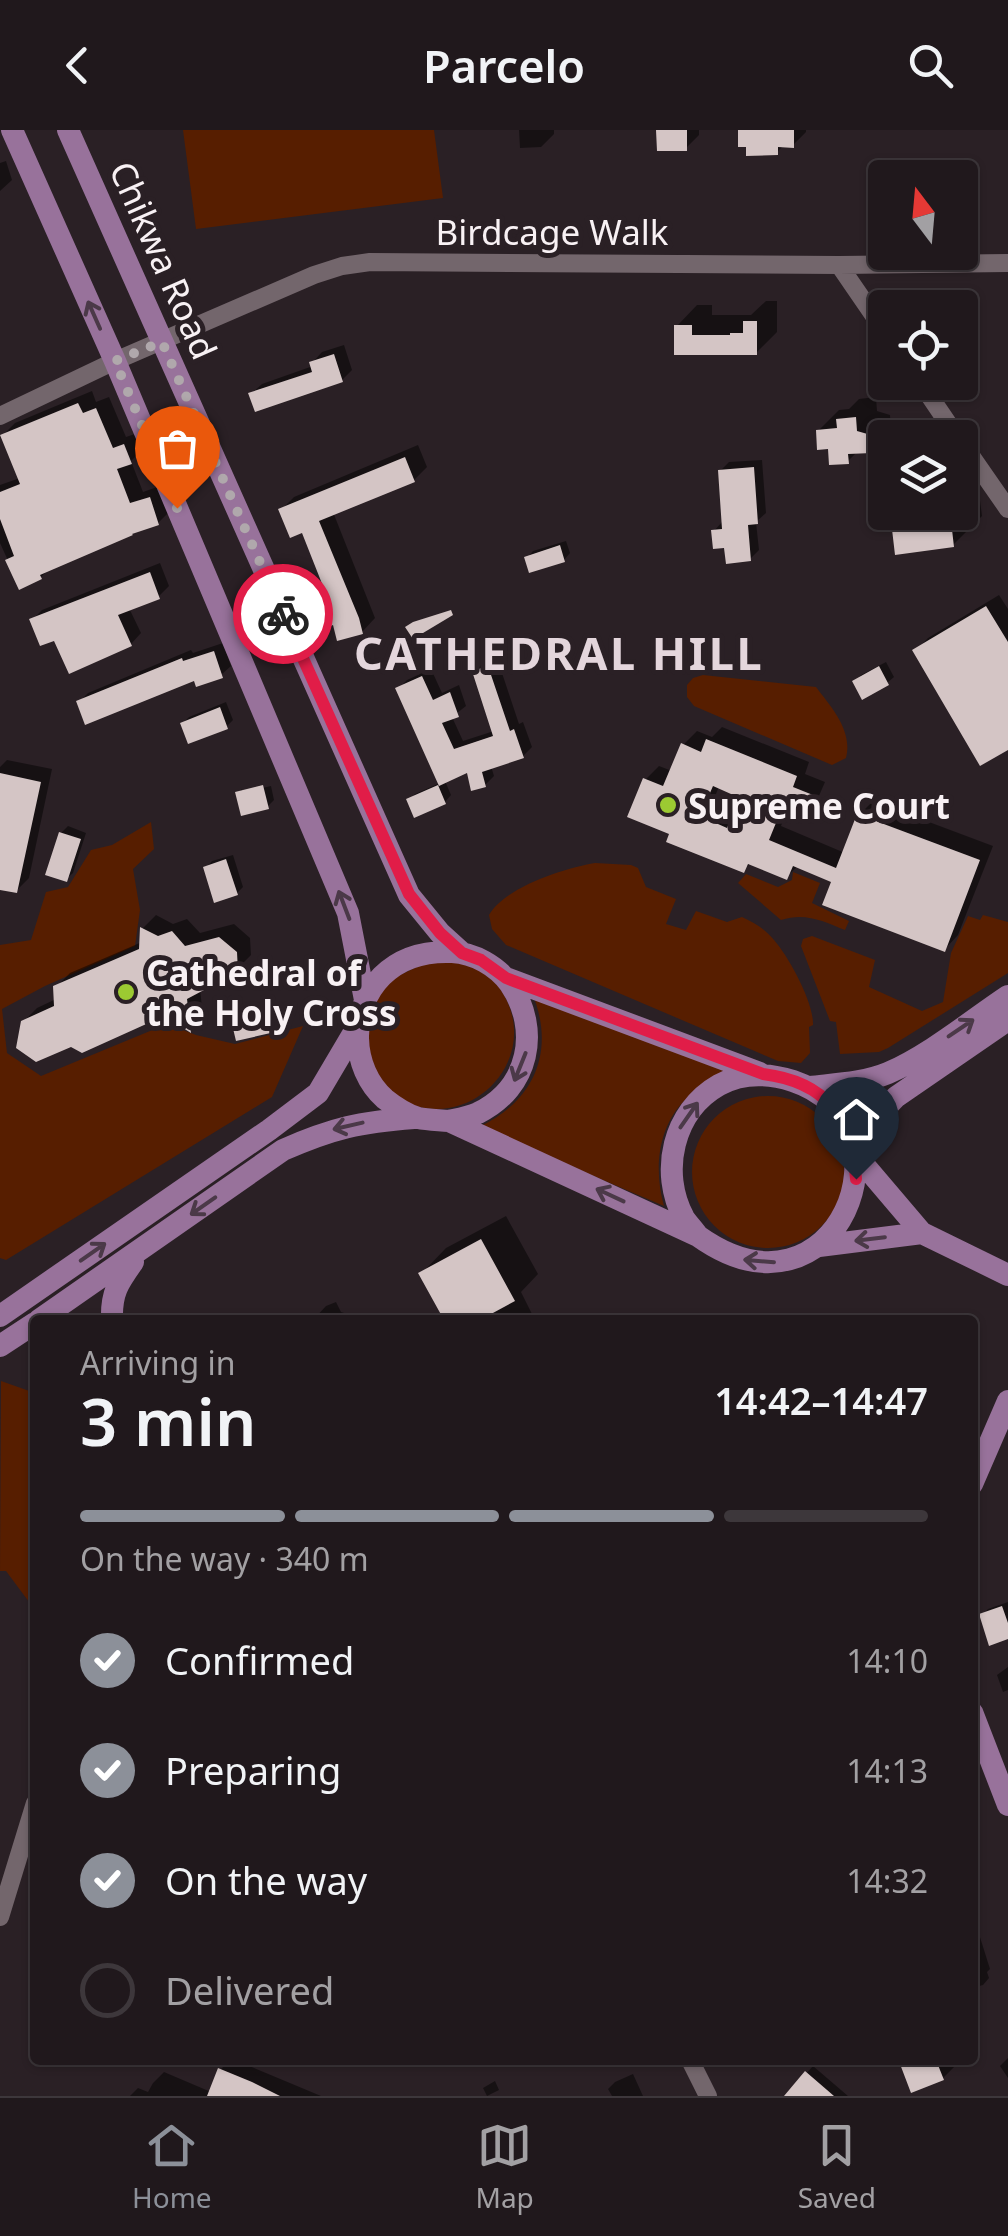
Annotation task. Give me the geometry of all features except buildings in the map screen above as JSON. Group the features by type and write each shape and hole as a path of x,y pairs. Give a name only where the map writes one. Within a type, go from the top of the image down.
{"main road":[{"path":"12,130 115,361 348,913 365,1000"},
{"name":"Chikwa Road","path":"68,130 409,894 440,933 462,953"},
{"path":"418,1118 396,1108 378,1092 358,1050 358,1027 365,1000 382,976 405,959 433,951 462,953 481,960 506,978 763,1074 810,1086 848,1084 885,1074 913,1060 1008,996"},
{"path":"46,1315 283,1150 350,1125 418,1118 448,1121 475,1115 498,1100 516,1080 526,1054 528,1027 521,1001 506,978"},
{"path":"854,1153 872,1122 896,1097 1008,1020"},
{"path":"4,1309 318,1093 358,1027"},
{"path":"698,1236 684,1219 674,1186 672,1153 678,1132 688,1112 703,1096 742,1077 763,1074"},
{"path":"810,1086 840,1116 854,1153 856,1179 850,1204 819,1246"},
{"path":"448,1121 744,1260 770,1263 796,1258 819,1246 922,1233"},
{"path":"854,1153 922,1233 1008,1276"},
{"path":"112,1315 117,1285 144,1247"},
{"path":"4,1309 30,1318"},
{"path":"0,1346 30,1326"},
{"path":"978,1470 1008,1401"},
{"path":"978,1728 1008,1805"}],"street":[{"name":"Birdcage Walk","path":"0,416 115,361 342,266 370,262 839,266 1008,262"},
{"path":"839,266 868,308"},
{"path":"978,466 1008,509"},
{"path":"0,1917 30,1819"},
{"path":"692,2065 708,2096"}],"shaded area":[{"path":"183,130 434,130 443,198 196,229"},
{"path":"703,675 816,687 844,729 846,758 832,765 694,706 687,697 687,685"},
{"path":"151,822 154,849 133,869 140,910 135,946 2,1009 7,1053 41,1076 167,1024 235,1044 303,1026 272,1097 6,1260 0,1258 0,945 31,940 46,892 68,887 91,850 112,845"},
{"path":"595,863 638,868 646,887 676,899 666,924 686,930 696,911 727,922 742,917 767,933 793,969 812,1016 810,1053 801,1063 778,1061 506,945 492,929 489,915 508,896 552,874"},
{"path":"793,872 820,883 812,903 849,921 845,930 806,917 781,920 738,883 746,874 778,887 792,880"},
{"path":"983,915 1008,922 1008,973 888,1048 840,1054 836,1022 830,1021 801,946 803,939 812,936 875,960 869,987 922,1011 943,1002 951,953 968,916 980,920"},
{"path":"440,956 473,966 489,976 504,995 513,1022 512,1048 503,1071 487,1090 466,1103 442,1109 416,1106 391,1093 364,1056 377,986"},
{"path":"532,993 727,1072 692,1094 665,1131 659,1161 664,1206 479,1127 514,1103 536,1072 542,1034"},
{"path":"768,1096 797,1101 822,1118 839,1143 844,1172 839,1201 822,1226 797,1243 768,1248 739,1243 714,1226 697,1201 692,1172 697,1143 714,1118 739,1101"},
{"path":"1,1381 30,1391 30,1603 6,1571 0,1571"}],"way so far":[{"path":"177,508 115,361 162,342 283,614"}],"place":[{"name":"Supreme Court","path":"668,805"},
{"name":"Cathedral of the Holy Cross","path":"126,992"}],"district":[{"name":"CATHEDRAL HILL","path":"559,652"}],"route":[{"path":"283,614 409,894 440,933 462,953 481,960 506,978 763,1074 810,1086 840,1116 854,1153 856,1179"}]}
